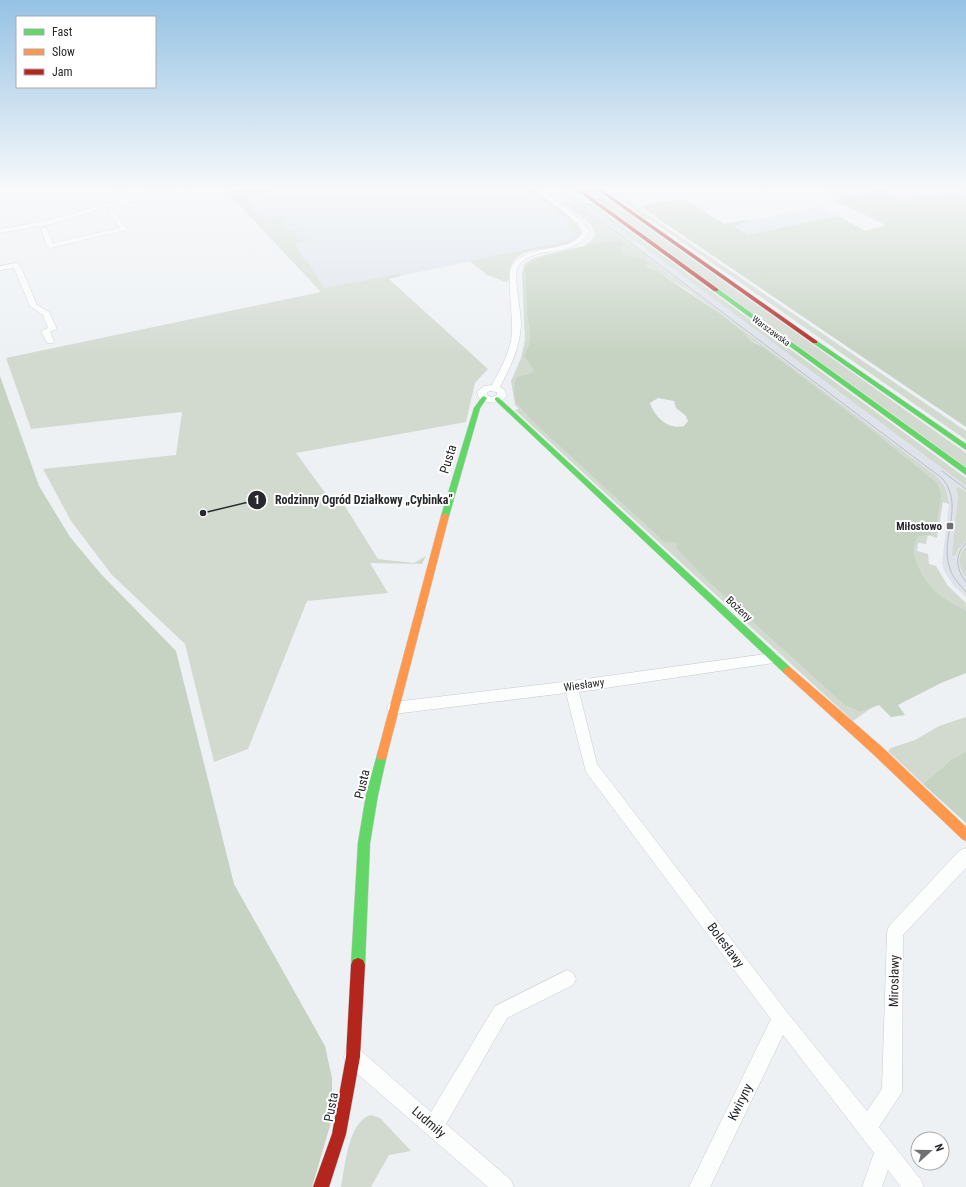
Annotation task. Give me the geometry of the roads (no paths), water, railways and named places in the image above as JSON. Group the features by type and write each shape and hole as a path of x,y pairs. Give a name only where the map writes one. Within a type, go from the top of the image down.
{"main road":[{"name":"Warszawska","path":"653,244 966,472"},
{"name":"Warszawska","path":"677,244 966,448"},
{"name":"Pusta","path":"322,1187 339,1134 354,1057 364,843 372,795 448,504 476,408 484,398"},
{"name":"Bożeny","path":"497,400 774,658 878,751 966,835"}],"street":[{"path":"495,388 510,357 515,342 516,331 513,270 515,263 531,254 573,244"},
{"path":"0,268 16,265 34,306 46,314 53,328 45,331 50,341"},
{"path":"487,388 495,388 503,393 497,400 484,398 482,396 482,392 487,388"},
{"name":"Wiesławy","path":"394,708 571,687 774,658"},
{"name":"Bolesławy","path":"571,687 591,767 781,1018 914,1187"},
{"name":"Mirosławy","path":"867,1127 892,1092 895,932 966,856"},
{"path":"434,1126 501,1012 567,979"},
{"name":"Kwiryny","path":"699,1187 781,1018"},
{"name":"Ludmiły","path":"354,1057 504,1187"},
{"path":"872,1187 885,1151"}],"tram line":[{"path":"632,244 943,479 949,490 952,501 947,557 953,575 966,592"},
{"path":"942,471 966,489"},
{"path":"966,543 958,557 958,567 966,582"}],"place":[{"name":"Rodzinny Ogród Działkowy „Cybinka”","path":"203,513"},
{"name":"Miłostowo","path":"950,526"}]}
